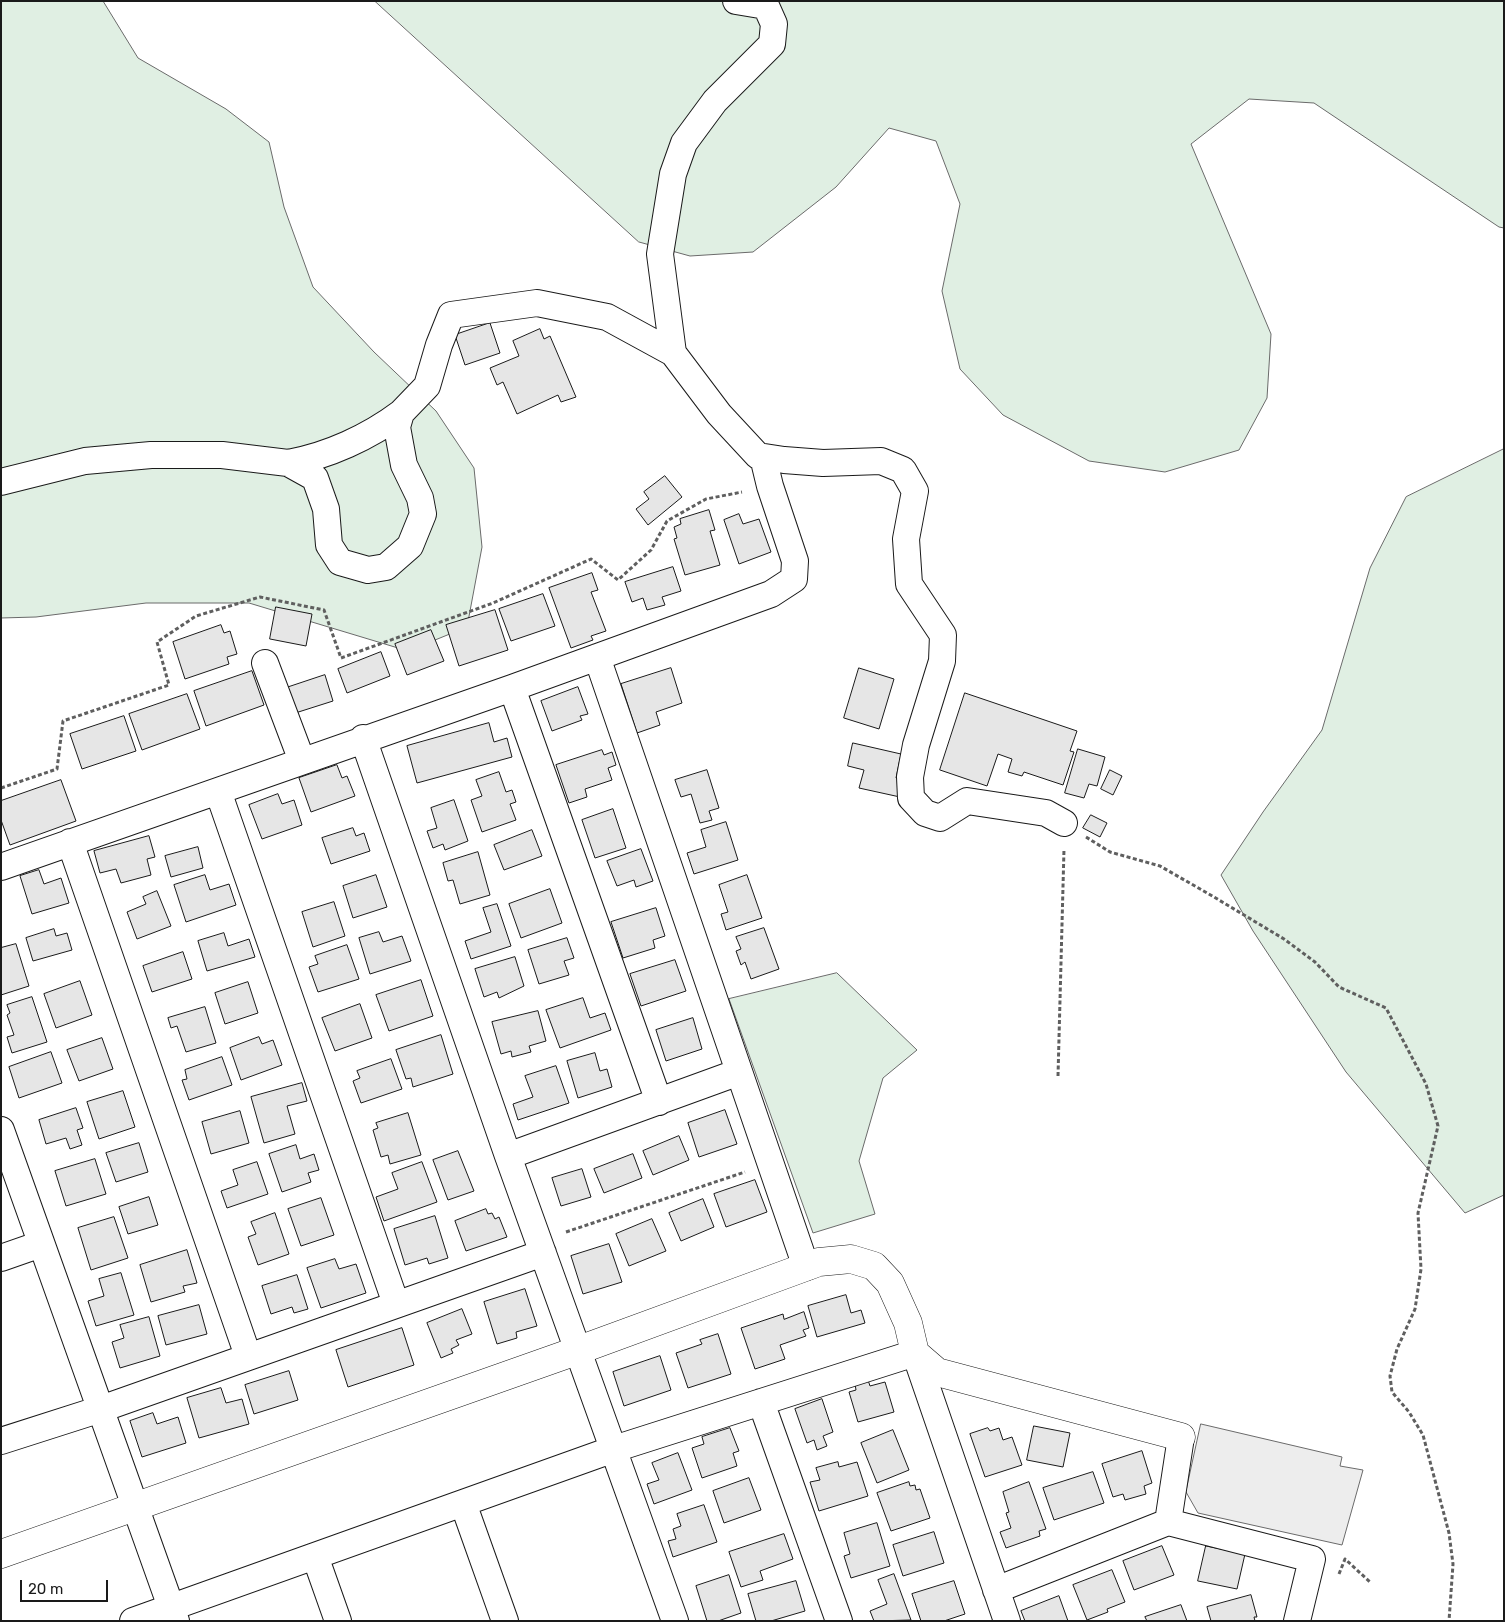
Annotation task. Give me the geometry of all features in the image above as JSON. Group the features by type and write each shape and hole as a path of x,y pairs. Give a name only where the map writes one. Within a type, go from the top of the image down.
{"street":[{"path":"674,352 660,254 673,174 684,143 715,102 772,44 774,24 766,6 736,1"},
{"path":"1,482 84,461 151,454 222,455 288,463 313,459 378,430 402,413 427,386 439,345 451,315 537,303 607,317 674,352 719,414 758,456 823,463 881,461 903,470 915,491 906,539 910,584 943,635 942,661 916,745 910,777 911,798 925,813 940,818 968,801 1046,813 1064,823"},
{"path":"288,463 315,478 326,509 329,545 340,562 368,570 386,567 410,546 423,514 420,498 404,465 397,427 402,413"},
{"path":"1,866 363,738 512,688 771,594 794,579 795,561 770,486 763,456"},
{"path":"597,657 806,1267"},
{"path":"265,663 302,761"},
{"path":"512,688 659,1102"},
{"path":"363,738 508,1156 675,1621"},
{"path":"218,790 396,1304"},
{"path":"70,842 248,1356"},
{"path":"508,1156 739,1072"},
{"path":"1,1130 173,1614"},
{"path":"1,1258 41,1244"},
{"path":"1,1441 101,1409 396,1304 541,1247"},
{"path":"1,1554 579,1350 819,1262 851,1259 874,1266 890,1283 908,1324 915,1353 1007,1621"},
{"path":"133,1621 173,1614 315,1556 614,1449 915,1353"},
{"path":"915,1353 938,1372 1181,1438 1168,1522"},
{"path":"761,1402 839,1621"},
{"path":"463,1503 505,1621"},
{"path":"996,1590 1168,1522 1312,1559 1297,1621"},
{"path":"315,1556 338,1621"}],"path":[{"path":"1,788 57,769 63,721 169,685 157,642 196,616 260,597 324,610 341,658 493,603 591,559 618,580 651,550 667,522 706,498 770,486"},
{"path":"1058,1076 1064,823"},
{"path":"1064,823 1110,852 1160,866 1214,897 1284,939 1315,962 1339,987 1386,1008 1426,1084 1438,1126 1418,1213 1421,1269 1415,1309 1397,1349 1390,1376 1392,1392 1409,1412 1423,1436 1449,1533 1453,1564 1448,1621"},
{"path":"541,1247 771,1164"},
{"path":"1338,1576 1345,1559 1370,1582"}],"green space":[{"path":"1,1 103,1 138,58 226,109 269,142 284,207 313,287 374,352 436,411 474,468 482,547 467,627 408,651 249,603 146,603 36,617 1,618"},
{"path":"375,1 1504,1 1504,228 1499,227 1314,103 1249,99 1191,144 1271,334 1267,398 1239,450 1165,472 1089,461 1003,415 960,369 942,291 960,204 936,141 889,128 836,187 753,252 690,256 639,242"},
{"path":"1504,449 1504,1195 1465,1213 1346,1072 1253,931 1221,875 1263,812 1322,730 1370,568 1406,497"},
{"path":"837,973 917,1050 883,1078 859,1161 875,1214 813,1233 729,999"}],"shaded area":[{"path":"1201,1424 1342,1457 1340,1466 1363,1470 1342,1545 1198,1513 1186,1492"}],"building":[{"path":"490,323 500,353 465,365 455,335"},
{"path":"540,329 544,339 550,336 576,397 561,402 558,395 517,414 503,382 497,385 490,368 519,356 513,341"},
{"path":"665,476 682,497 648,525 636,509 649,499 644,492"},
{"path":"709,510 715,530 710,531 720,565 685,575 674,539 677,538 674,527 681,524 680,519"},
{"path":"739,514 743,524 759,519 771,552 739,564 724,520"},
{"path":"673,567 681,591 662,597 665,605 647,610 643,598 632,602 625,582"},
{"path":"592,573 598,590 591,592 606,631 591,636 593,640 571,648 549,588"},
{"path":"543,594 555,626 511,641 499,609"},
{"path":"276,607 312,614 306,646 270,639"},
{"path":"495,610 508,650 459,666 446,625"},
{"path":"221,625 224,633 230,631 237,654 227,657 229,664 185,679 173,642"},
{"path":"431,630 444,661 407,675 395,644"},
{"path":"381,652 390,676 347,693 338,669"},
{"path":"671,668 682,703 656,712 660,725 637,733 621,684"},
{"path":"859,668 894,679 879,729 844,718"},
{"path":"252,671 264,705 206,726 194,691"},
{"path":"325,675 333,701 289,715 280,690"},
{"path":"578,687 588,714 580,716 582,720 552,731 541,701"},
{"path":"965,693 1077,731 1070,751 1074,752 1063,785 1024,772 1022,776 1008,772 1012,759 998,754 987,786 940,770"},
{"path":"187,694 200,729 142,750 129,714"},
{"path":"124,716 136,751 82,769 70,734"},
{"path":"489,723 494,742 507,738 512,757 417,783 407,746"},
{"path":"853,743 901,754 896,778 904,780 900,797 859,788 864,770 848,766"},
{"path":"1078,749 1105,757 1097,786 1089,784 1084,798 1065,793"},
{"path":"602,750 604,755 612,752 616,765 608,768 612,780 585,789 587,797 569,803 556,765"},
{"path":"337,765 342,778 347,776 355,796 311,812 299,778"},
{"path":"707,770 719,808 709,811 712,820 700,823 691,794 681,797 675,780"},
{"path":"1110,770 1122,776 1113,795 1101,789"},
{"path":"499,772 506,792 512,790 516,802 510,804 516,820 482,832 471,800 482,796 476,780"},
{"path":"61,780 76,821 10,845 1,820 1,801"},
{"path":"278,794 282,804 294,800 302,825 262,839 249,805"},
{"path":"454,800 468,841 445,850 443,844 433,848 427,831 437,828 431,808"},
{"path":"613,809 626,848 595,858 582,820"},
{"path":"1091,815 1107,823 1100,837 1083,828"},
{"path":"726,822 738,860 694,874 687,853 706,847 701,830"},
{"path":"353,828 356,836 364,833 370,851 331,864 322,838"},
{"path":"532,830 542,856 504,870 494,845"},
{"path":"149,836 155,857 147,859 151,875 121,883 116,869 100,873 94,851"},
{"path":"198,847 203,868 171,877 165,856"},
{"path":"641,849 653,881 636,887 634,880 617,886 607,861"},
{"path":"478,852 490,895 460,904 453,880 448,881 443,863"},
{"path":"39,870 44,884 61,878 69,903 32,914 20,876"},
{"path":"205,875 210,890 229,884 236,905 186,922 174,885"},
{"path":"376,875 387,907 353,918 343,886"},
{"path":"747,875 762,918 726,930 721,914 728,912 719,885"},
{"path":"550,889 562,923 521,938 509,904"},
{"path":"157,891 171,926 137,939 127,912 146,904 143,897"},
{"path":"334,902 345,936 313,947 302,912"},
{"path":"497,904 511,946 471,959 465,941 491,932 483,908"},
{"path":"656,908 665,936 653,940 655,948 623,958 611,922"},
{"path":"764,928 779,969 751,979 745,962 741,965 736,951 741,949 736,937"},
{"path":"54,929 56,936 67,933 72,950 33,961 26,938"},
{"path":"379,932 383,942 402,936 411,961 370,974 359,938"},
{"path":"224,933 228,946 249,939 255,957 207,971 198,941"},
{"path":"567,938 574,958 564,961 569,975 539,984 528,950"},
{"path":"16,944 29,986 1,995 1,948"},
{"path":"347,945 359,979 318,992 309,967 318,964 315,956"},
{"path":"183,952 192,979 152,992 143,966"},
{"path":"515,957 524,986 499,998 497,992 484,997 475,969"},
{"path":"675,960 686,991 641,1006 630,974"},
{"path":"421,980 433,1016 389,1031 376,995"},
{"path":"80,981 92,1015 56,1028 44,994"},
{"path":"248,982 258,1013 225,1024 215,993"},
{"path":"32,997 47,1042 12,1053 7,1037 14,1035 7,1015 10,1013 7,1005"},
{"path":"583,998 590,1018 605,1013 611,1030 560,1048 546,1010"},
{"path":"360,1004 372,1038 335,1051 322,1018"},
{"path":"205,1007 216,1043 186,1052 177,1026 171,1028 168,1018"},
{"path":"538,1011 546,1041 529,1046 531,1052 512,1057 511,1051 501,1054 492,1022"},
{"path":"693,1018 702,1049 666,1061 656,1030"},
{"path":"441,1035 453,1074 413,1087 411,1078 406,1079 396,1050"},
{"path":"259,1037 262,1044 273,1040 282,1065 241,1080 230,1048"},
{"path":"102,1038 113,1069 79,1081 67,1050"},
{"path":"51,1052 62,1083 19,1098 9,1067"},
{"path":"595,1053 600,1071 607,1069 612,1087 578,1098 567,1061"},
{"path":"222,1057 232,1085 189,1100 182,1080 187,1079 185,1070"},
{"path":"391,1059 402,1089 361,1103 353,1081 360,1078 357,1071"},
{"path":"556,1066 569,1103 518,1120 513,1104 533,1097 525,1076"},
{"path":"302,1083 307,1101 287,1106 295,1134 264,1143 251,1097"},
{"path":"123,1091 135,1127 99,1139 87,1102"},
{"path":"76,1108 83,1128 77,1130 82,1145 70,1149 66,1138 46,1144 39,1120"},
{"path":"725,1110 737,1144 699,1157 688,1123"},
{"path":"240,1111 249,1143 211,1154 202,1122"},
{"path":"408,1113 421,1155 390,1164 388,1155 381,1157 373,1130 378,1128 376,1123"},
{"path":"679,1136 689,1160 653,1175 643,1151"},
{"path":"139,1143 148,1172 116,1182 106,1153"},
{"path":"296,1145 300,1159 314,1154 319,1170 308,1173 311,1182 282,1192 269,1154"},
{"path":"458,1151 474,1191 448,1200 433,1160"},
{"path":"633,1154 642,1178 604,1193 594,1169"},
{"path":"95,1159 106,1194 66,1206 55,1171"},
{"path":"257,1162 268,1194 227,1208 221,1191 238,1185 233,1170"},
{"path":"422,1162 437,1202 384,1221 376,1197 398,1189 392,1173"},
{"path":"582,1169 591,1197 561,1206 552,1178"},
{"path":"755,1180 767,1212 726,1227 714,1194"},
{"path":"149,1197 158,1225 128,1234 119,1207"},
{"path":"321,1198 334,1235 301,1246 288,1209"},
{"path":"703,1199 714,1227 681,1241 669,1213"},
{"path":"486,1209 488,1214 492,1213 495,1219 499,1217 507,1237 466,1251 455,1221"},
{"path":"275,1213 289,1254 258,1265 248,1237 256,1234 251,1222"},
{"path":"435,1216 448,1258 429,1264 427,1258 405,1265 394,1229"},
{"path":"114,1217 128,1258 91,1270 78,1228"},
{"path":"652,1219 666,1251 629,1266 616,1234"},
{"path":"609,1244 622,1282 583,1294 571,1256"},
{"path":"187,1250 197,1283 183,1286 185,1292 151,1302 140,1265"},
{"path":"335,1259 339,1269 356,1264 366,1293 321,1308 307,1268"},
{"path":"121,1273 134,1315 96,1326 88,1301 104,1296 99,1279"},
{"path":"297,1275 308,1309 294,1313 292,1307 271,1314 262,1286"},
{"path":"525,1289 537,1326 516,1332 517,1338 497,1344 484,1302"},
{"path":"846,1295 851,1313 861,1310 865,1323 817,1337 808,1306"},
{"path":"199,1305 207,1334 166,1345 158,1316"},
{"path":"462,1309 472,1334 456,1340 459,1345 451,1349 453,1353 441,1358 427,1323"},
{"path":"804,1312 809,1328 803,1330 806,1336 780,1345 785,1359 755,1369 741,1328 783,1314 784,1319"},
{"path":"149,1317 160,1356 120,1368 112,1342 124,1338 120,1325"},
{"path":"402,1328 414,1365 348,1387 336,1350"},
{"path":"718,1334 731,1374 688,1388 676,1353 702,1344 700,1340"},
{"path":"660,1356 671,1390 624,1406 613,1372"},
{"path":"289,1371 298,1400 254,1414 245,1385"},
{"path":"868,1380 870,1386 885,1382 894,1412 858,1422 849,1392 856,1390 855,1384"},
{"path":"221,1388 226,1403 242,1399 249,1424 199,1438 187,1398"},
{"path":"822,1399 833,1432 823,1436 827,1446 817,1450 814,1440 807,1443 795,1409"},
{"path":"153,1413 157,1424 178,1417 186,1443 142,1457 130,1421"},
{"path":"1034,1426 1070,1433 1063,1467 1027,1460"},
{"path":"730,1428 739,1451 733,1453 737,1466 702,1478 692,1448 704,1444 702,1437"},
{"path":"988,1428 990,1431 999,1428 1003,1440 1012,1437 1022,1465 985,1477 970,1434"},
{"path":"893,1430 909,1470 877,1483 861,1443"},
{"path":"1142,1451 1152,1483 1144,1486 1146,1494 1125,1500 1123,1494 1113,1497 1102,1464"},
{"path":"678,1453 692,1490 654,1504 647,1484 659,1480 652,1463"},
{"path":"838,1462 839,1467 857,1462 868,1496 819,1511 810,1482 820,1480 816,1468"},
{"path":"1093,1472 1104,1503 1054,1520 1043,1488"},
{"path":"749,1478 761,1510 724,1523 713,1491"},
{"path":"909,1482 910,1486 915,1485 916,1490 920,1489 930,1518 891,1531 877,1493"},
{"path":"1029,1482 1046,1529 1039,1531 1040,1536 1006,1548 1000,1532 1011,1528 1006,1513 1009,1512 1003,1492"},
{"path":"704,1505 717,1542 673,1557 668,1541 676,1539 673,1529 681,1526 677,1514"},
{"path":"877,1523 890,1566 851,1578 844,1556 850,1554 844,1533"},
{"path":"934,1532 944,1563 903,1576 893,1545"},
{"path":"784,1534 793,1559 760,1571 763,1580 741,1587 729,1552"},
{"path":"1162,1546 1174,1575 1134,1590 1123,1561"},
{"path":"1206,1546 1245,1554 1237,1589 1198,1581"},
{"path":"1112,1570 1125,1602 1107,1609 1108,1612 1087,1620 1073,1585"},
{"path":"894,1574 911,1620 874,1621 870,1611 887,1604 878,1580"},
{"path":"729,1575 741,1613 718,1621 707,1621 696,1586"},
{"path":"796,1581 805,1611 771,1621 756,1621 748,1594"},
{"path":"954,1581 965,1614 944,1621 921,1621 912,1594"},
{"path":"1251,1595 1257,1617 1254,1617 1255,1621 1211,1621 1207,1607"},
{"path":"1059,1596 1068,1621 1025,1621 1021,1611"},
{"path":"1181,1605 1187,1621 1147,1621 1145,1617"}]}
